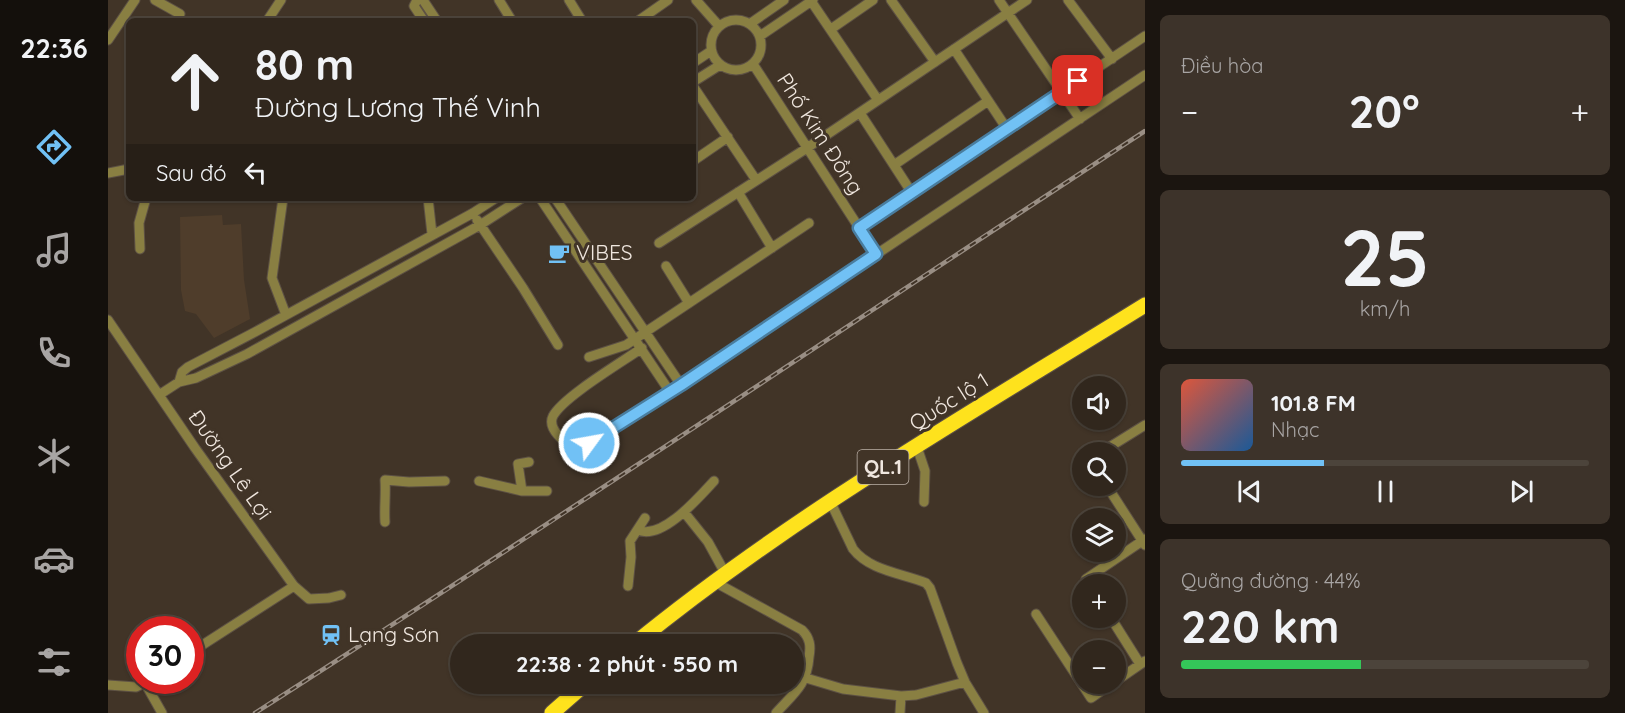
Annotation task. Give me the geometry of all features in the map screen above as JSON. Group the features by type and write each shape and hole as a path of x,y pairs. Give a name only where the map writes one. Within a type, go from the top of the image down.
{"highway":[{"name":"Quốc lộ 1","path":"647,634 719,577 830,501 1145,305"},
{"path":"552,713 574,694"}],"street":[{"path":"108,40 135,0"},
{"path":"155,0 180,14"},
{"path":"269,18 281,0"},
{"path":"423,0 435,18"},
{"path":"499,0 510,18"},
{"path":"569,0 580,18"},
{"path":"642,18 668,0"},
{"path":"696,0 719,26"},
{"path":"751,23 784,0"},
{"path":"831,29 873,0"},
{"path":"891,0 935,62"},
{"path":"999,0 1080,119"},
{"path":"659,243 807,148 1027,0"},
{"path":"1068,0 1112,59"},
{"path":"760,36 812,1 879,100"},
{"path":"416,3 423,18"},
{"path":"734,19 751,23 760,36 761,51 753,64 740,70 720,65 711,51 712,37 719,26 734,19"},
{"path":"859,228 1145,36"},
{"path":"954,49 1007,129"},
{"path":"696,61 711,51"},
{"name":"Phố Kim Đồng","path":"753,64 876,254"},
{"path":"696,82 720,65"},
{"path":"642,348 565,401 554,415 552,425 557,434 573,445 589,443 681,385 1145,75"},
{"path":"696,89 756,180"},
{"path":"894,165 988,101"},
{"path":"860,113 912,193"},
{"path":"696,159 728,137"},
{"path":"108,173 126,170"},
{"path":"738,192 772,248"},
{"path":"140,249 140,215 145,201"},
{"path":"283,201 272,278 286,315"},
{"path":"429,201 427,236 430,252"},
{"path":"179,382 182,372 188,367 491,201"},
{"path":"159,395 179,382 196,378 247,354 480,225 517,201"},
{"path":"542,201 670,392"},
{"path":"557,201 681,385"},
{"path":"473,213 558,345"},
{"path":"589,357 620,348 809,223"},
{"path":"573,245 583,238"},
{"path":"666,266 689,303"},
{"path":"316,298 324,312"},
{"name":"Đường Lê Lợi","path":"108,320 294,586 309,599 341,595"},
{"path":"239,341 247,354"},
{"path":"1118,442 1145,426"},
{"path":"917,447 925,471 924,502"},
{"path":"522,492 518,464 529,462"},
{"path":"385,522 383,506 386,494 385,480 445,481"},
{"path":"479,481 522,492 547,491"},
{"path":"638,530 644,532 661,527 684,512 714,481"},
{"path":"1099,574 1144,542 1114,496"},
{"path":"830,501 858,556 877,567 926,583 930,588 965,682 984,713"},
{"path":"684,512 708,542 719,577 807,636 810,650 806,678 776,713"},
{"path":"628,586 630,541 645,518"},
{"path":"204,644 294,586"},
{"path":"1036,615 1072,669"},
{"path":"1118,628 1143,663 1126,674"},
{"path":"806,678 843,689 901,696 916,695 965,682"},
{"path":"108,685 126,686"},
{"path":"152,694 162,713"},
{"path":"900,713 901,696"}],"shaded area":[{"path":"222,215 223,225 241,224 244,280 250,319 214,338 196,314 185,311 181,290 180,217"}],"railway":[{"path":"255,713 1145,131"}],"place":[{"name":"VIBES","path":"559,253"},
{"name":"Lạng Sơn","path":"331,635"}],"route":[{"path":"589,443 681,385 876,254 859,228 1078,81"}]}
